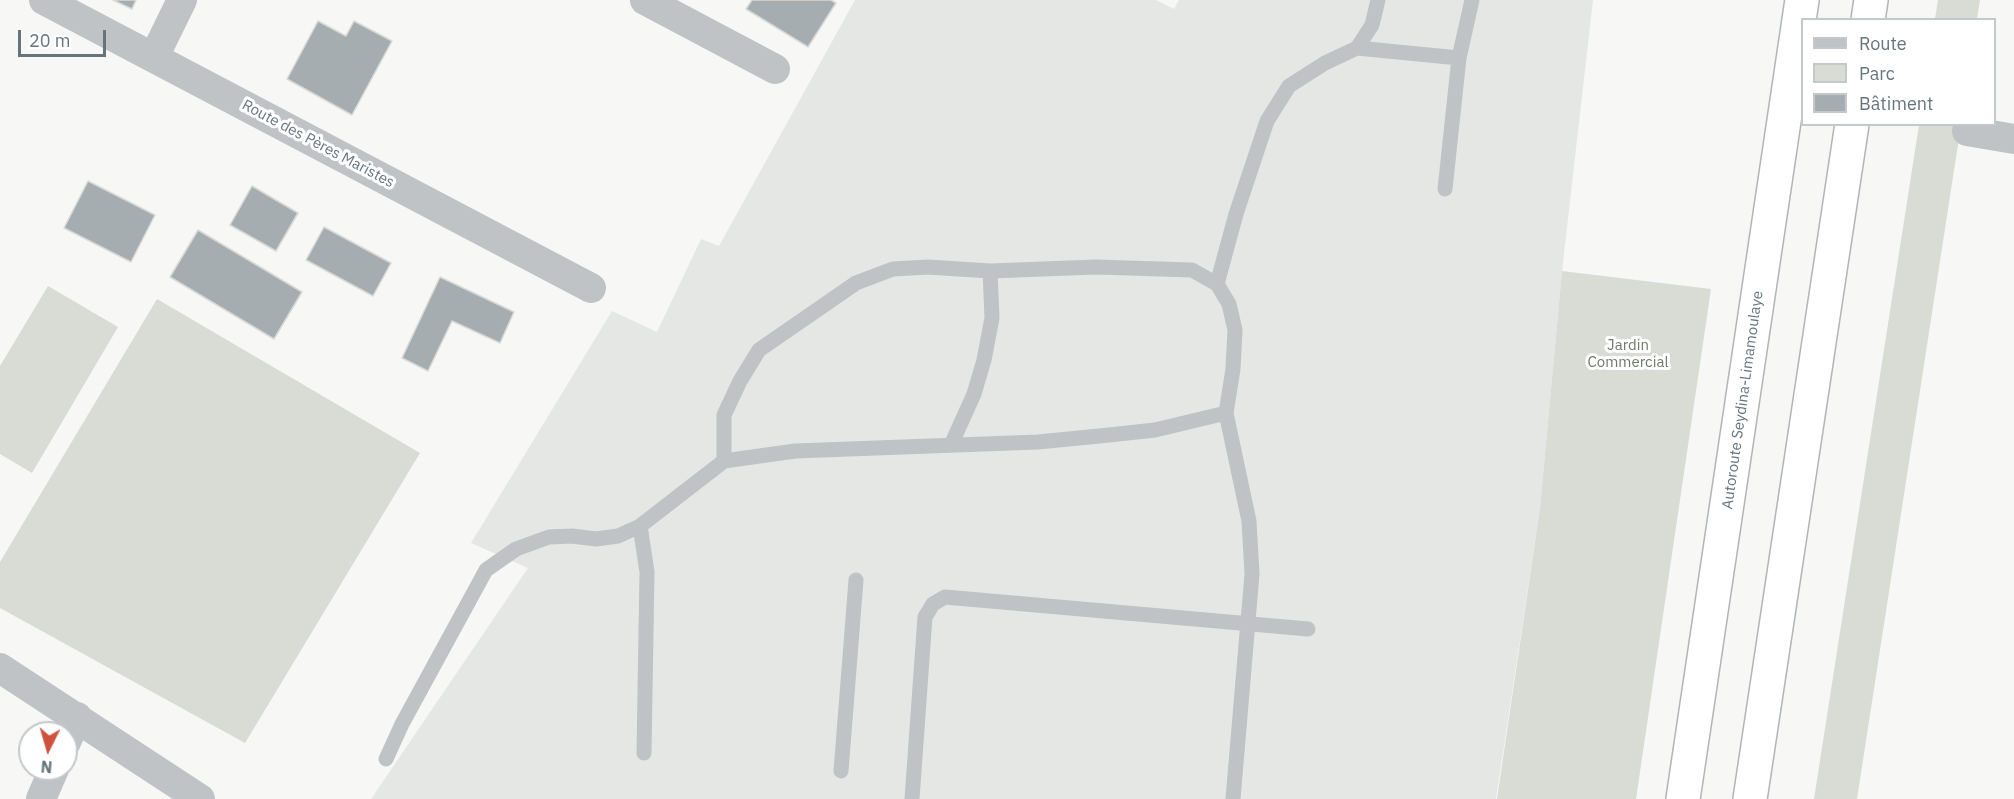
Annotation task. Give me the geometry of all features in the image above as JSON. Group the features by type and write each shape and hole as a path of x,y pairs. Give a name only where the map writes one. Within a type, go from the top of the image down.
{"highway":[{"name":"Autoroute Seydina-Limamoulaye","path":"1683,799 1802,0"},
{"path":"1868,18 1871,0"},
{"path":"1750,799 1852,126"}],"street":[{"name":"Route des Pères Maristes","path":"44,0 591,288"},
{"path":"154,57 182,0"},
{"path":"645,0 775,69"},
{"path":"1967,131 2014,140"},
{"path":"0,668 62,721"},
{"path":"78,733 200,799"},
{"path":"41,799 49,781"}],"lane":[{"path":"1357,48 1372,25 1378,0"},
{"path":"1445,189 1459,58 1473,0"},
{"path":"1217,284 1236,214 1267,121 1289,86 1325,63 1357,48 1459,58"},
{"path":"724,461 724,415 740,381 759,350 856,284 893,269 928,267 990,271 1096,267 1192,270 1217,284 1229,304 1235,330 1233,369 1226,413 1249,521 1252,574 1233,799"},
{"path":"951,446 974,394 984,360 992,318 990,271"},
{"path":"386,759 402,724 486,570 516,549 549,537 572,536 596,539 618,536 640,526 724,461 795,451 1038,442 1155,430 1226,413"},
{"path":"640,526 647,572 644,753"},
{"path":"841,771 856,580"},
{"path":"912,799 925,618 933,604 945,597 1308,629"}],"shaded area":[{"path":"855,0 1156,0 1174,9 1179,0 1593,0 1562,271 1540,508 1496,799 371,799 528,568 471,543 612,311 657,332 701,239 719,246"}],"green space":[{"path":"1938,0 1980,0 1977,18 1935,18"},
{"path":"1919,126 1961,126 1857,799 1814,799"},
{"name":"Jardin Commercial","path":"1562,271 1711,289 1636,799 1497,799 1540,508"},
{"path":"48,286 118,327 32,473 0,454 0,366"},
{"path":"157,299 420,453 245,743 0,608 0,562"}],"building":[{"path":"113,0 136,0 132,9"},
{"path":"752,0 831,0 836,3 808,47 746,9"},
{"path":"318,21 346,36 354,21 392,41 352,115 287,79"},
{"path":"88,181 155,215 131,262 64,228"},
{"path":"252,186 298,213 276,251 230,225"},
{"path":"324,227 391,263 373,296 306,260"},
{"path":"198,230 302,292 274,339 170,277"},
{"path":"440,277 514,312 500,343 452,321 428,371 402,358"}]}
